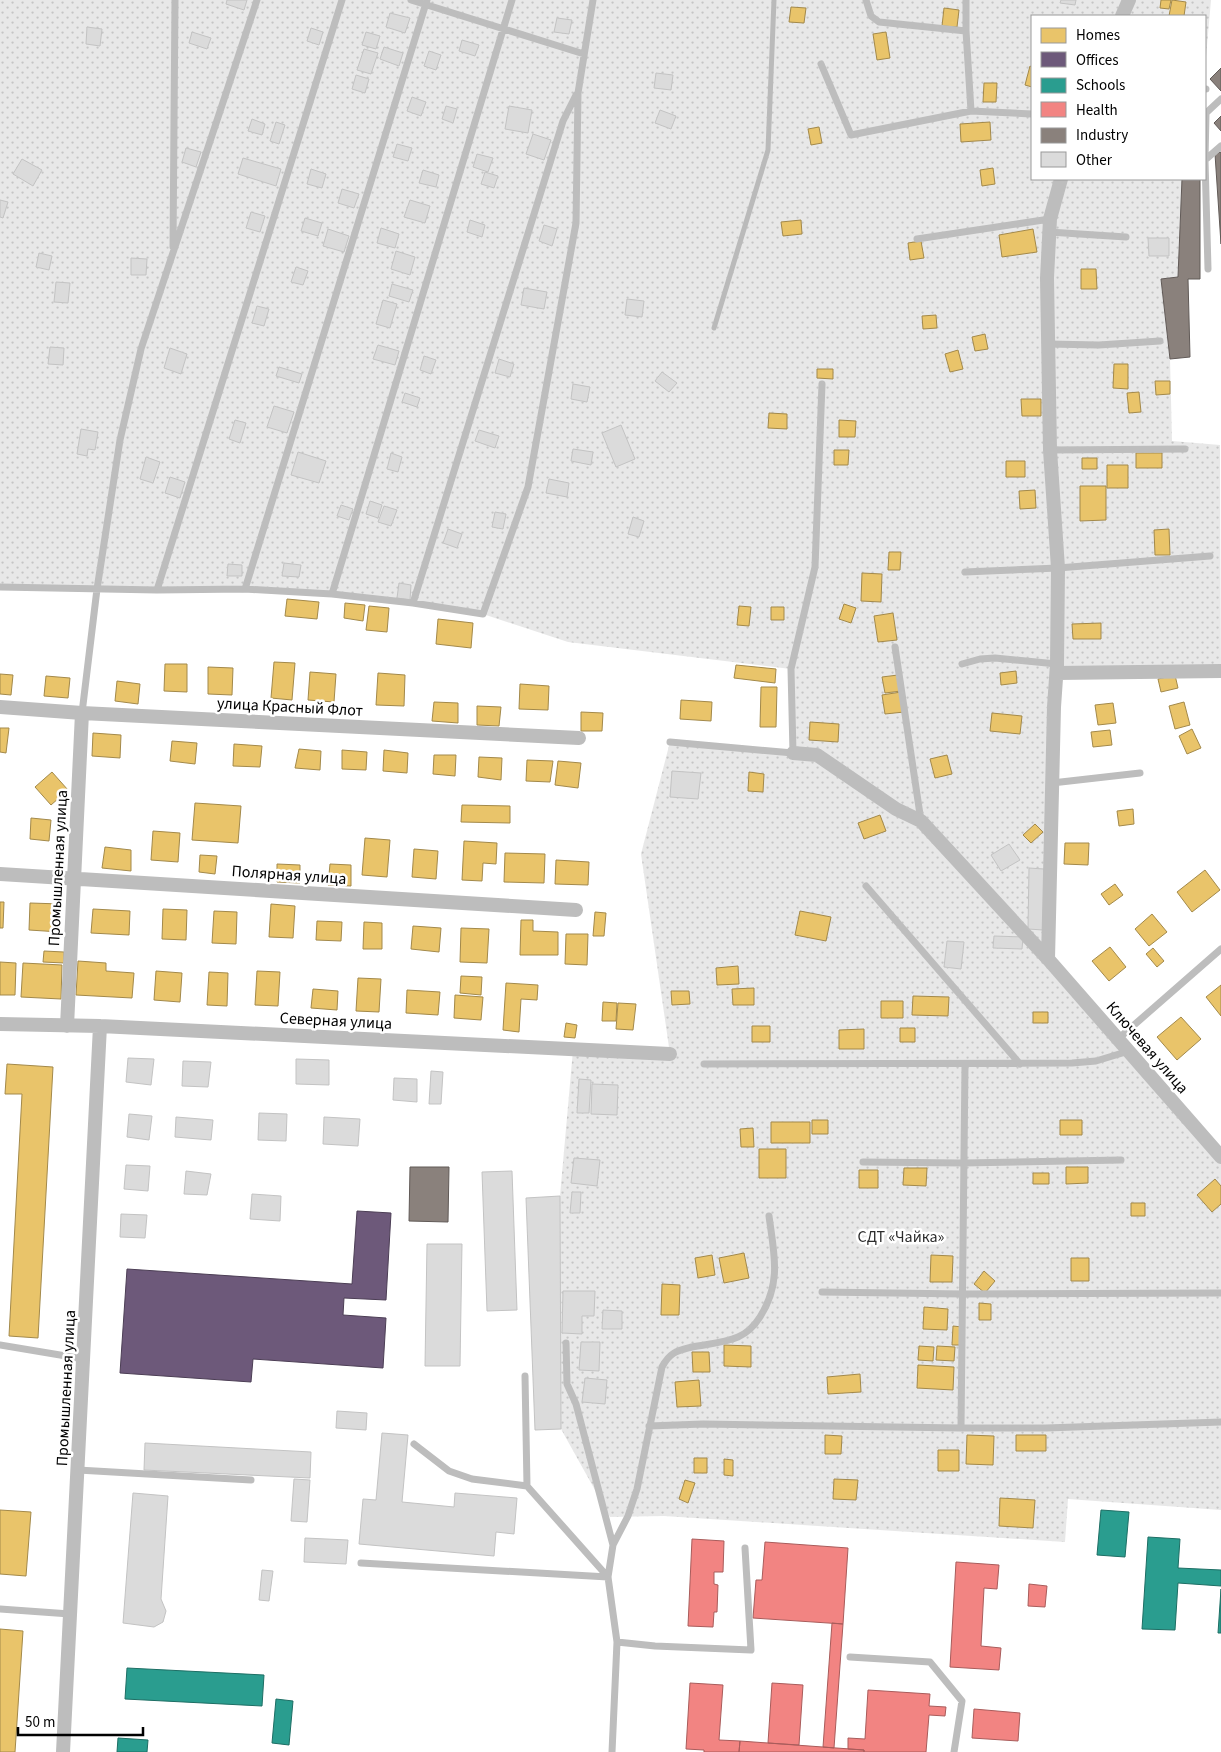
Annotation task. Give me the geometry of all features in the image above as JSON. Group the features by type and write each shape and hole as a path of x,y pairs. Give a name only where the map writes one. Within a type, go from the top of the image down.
{"street":[{"path":"1122,15 1129,0"},
{"path":"1048,959 1054,707 1057,668 1058,568 1050,450 1047,278 1049,226 1061,180"},
{"path":"1057,668 1221,671"},
{"name":"улица Красный Флот","path":"0,706 82,713 579,738"},
{"name":"Промышленная улица","path":"67,1026 82,713"},
{"path":"793,753 817,755 896,810 921,821"},
{"name":"Ключевая улица","path":"921,821 1048,959 1221,1157"},
{"name":"Полярная улица","path":"0,874 576,910"},
{"name":"Северная улица","path":"0,1024 100,1026 670,1054"},
{"name":"Промышленная улица","path":"63,1752 100,1026"}],"lane":[{"path":"173,254 175,0"},
{"path":"82,713 97,589 120,440 141,349 257,0"},
{"path":"157,590 342,0"},
{"path":"411,0 427,2 584,54"},
{"path":"332,594 512,0"},
{"path":"0,587 157,590 244,589 332,594 413,603 483,614 528,487 576,223 578,93 593,0"},
{"path":"866,0 871,16 879,22 966,32"},
{"path":"966,0 971,111"},
{"path":"244,589 427,2"},
{"path":"820,64 852,135 971,111 1031,114"},
{"path":"413,603 563,121 578,93"},
{"path":"1206,112 1221,99"},
{"path":"1206,159 1221,146"},
{"path":"1206,180 1208,269"},
{"path":"917,239 1049,226 1126,237"},
{"path":"1048,344 1099,345 1160,342"},
{"path":"670,742 793,753 791,669 814,567 822,384"},
{"path":"1050,450 1184,449"},
{"path":"965,572 1058,568 1210,556"},
{"path":"895,647 921,821"},
{"path":"962,664 980,659 995,658 1057,668"},
{"path":"1052,784 1140,773"},
{"path":"866,886 1020,1064"},
{"path":"1118,1039 1221,949"},
{"path":"704,1064 965,1065 1088,1062 1128,1051"},
{"path":"961,1428 965,1065"},
{"path":"863,1162 963,1163 1122,1160"},
{"path":"612,1752 617,1642 608,1577 613,1544 628,1516 637,1490 662,1367 667,1357 676,1351 738,1337 755,1325 769,1304 774,1287 775,1267 769,1216"},
{"path":"822,1292 963,1294 1221,1293"},
{"path":"566,1343 567,1384 576,1404 613,1544"},
{"path":"0,1345 84,1359"},
{"path":"525,1376 527,1486 608,1577"},
{"path":"649,1426 703,1424 1046,1428 1221,1422"},
{"path":"414,1444 449,1471 472,1479 527,1486"},
{"path":"78,1470 251,1480"},
{"path":"617,1642 655,1646 751,1650 745,1548"},
{"path":"361,1563 608,1577"},
{"path":"0,1610 71,1614"},
{"path":"850,1658 930,1662 962,1701 954,1752"}],"green space":[{"name":"СДТ «Чайка»","path":"0,0 1211,0 1206,57 1206,15 1031,15 1031,180 1182,180 1178,277 1161,279 1170,359 1172,441 1220,445 1221,671 1057,673 1048,959 1221,1157 1221,1510 1068,1499 1065,1542 664,1516 610,1517 561,1429 560,1196 573,1050 670,1054 641,854 670,742 793,753 791,669 568,642 483,614 332,594 0,587"}],"building: Homes":[{"path":"1161,0 1171,0 1169,9 1160,8"},
{"path":"1172,0 1186,2 1184,15 1169,15"},
{"path":"791,7 806,8 804,23 789,22"},
{"path":"944,8 959,10 957,27 942,26"},
{"path":"886,32 890,58 877,60 873,34"},
{"path":"1030,66 1031,87 1025,85"},
{"path":"984,83 997,83 996,102 983,102"},
{"path":"990,122 991,140 961,142 960,124"},
{"path":"819,127 822,143 811,145 808,129"},
{"path":"993,168 995,184 982,186 980,170"},
{"path":"801,220 802,234 783,236 781,222"},
{"path":"1033,229 1037,252 1002,257 999,235"},
{"path":"921,241 924,258 910,260 908,243"},
{"path":"1081,269 1096,269 1097,289 1081,289"},
{"path":"936,315 937,328 923,329 922,316"},
{"path":"985,334 988,349 975,351 972,337"},
{"path":"958,350 963,369 950,372 945,354"},
{"path":"1114,364 1128,364 1128,389 1113,388"},
{"path":"817,369 833,369 833,379 817,378"},
{"path":"1155,381 1170,381 1170,394 1156,395"},
{"path":"1139,392 1141,412 1129,413 1127,393"},
{"path":"1021,399 1041,399 1041,416 1022,416"},
{"path":"769,413 787,414 787,429 768,428"},
{"path":"839,420 856,421 855,437 839,437"},
{"path":"834,450 849,450 848,465 834,465"},
{"path":"1136,453 1162,453 1162,468 1136,468"},
{"path":"1082,458 1097,458 1097,469 1082,469"},
{"path":"1006,461 1025,461 1025,477 1006,477"},
{"path":"1107,465 1128,465 1128,488 1107,488"},
{"path":"1080,486 1106,486 1106,520 1080,521"},
{"path":"1035,490 1036,508 1020,509 1019,491"},
{"path":"1169,529 1170,555 1155,555 1154,530"},
{"path":"889,552 901,552 900,570 888,570"},
{"path":"862,573 882,574 881,602 861,601"},
{"path":"287,599 319,602 317,619 285,616"},
{"path":"345,603 365,605 363,621 344,618"},
{"path":"844,604 856,608 851,623 839,619"},
{"path":"369,606 389,608 387,632 366,630"},
{"path":"739,606 751,607 749,626 737,625"},
{"path":"771,607 784,607 784,620 771,620"},
{"path":"893,613 897,640 878,642 874,616"},
{"path":"438,619 473,623 471,648 436,644"},
{"path":"1101,623 1101,639 1073,639 1072,624"},
{"path":"274,662 295,663 292,700 271,698"},
{"path":"165,664 187,664 187,692 164,691"},
{"path":"736,665 776,669 775,683 734,678"},
{"path":"208,667 233,668 232,695 208,694"},
{"path":"1016,671 1017,683 1001,685 1000,673"},
{"path":"310,672 336,674 334,702 308,700"},
{"path":"378,673 405,675 404,706 376,705"},
{"path":"0,674 13,675 11,695 0,694"},
{"path":"898,675 901,691 885,693 882,677"},
{"path":"1175,675 1178,688 1161,692 1158,679"},
{"path":"46,676 70,678 68,698 44,696"},
{"path":"117,681 140,684 138,704 115,701"},
{"path":"520,684 549,686 548,710 519,709"},
{"path":"761,687 777,687 776,727 760,727"},
{"path":"901,692 904,712 885,714 882,695"},
{"path":"681,700 712,702 711,721 680,719"},
{"path":"434,702 458,703 458,723 432,721"},
{"path":"1184,702 1190,725 1175,729 1169,706"},
{"path":"1113,703 1116,723 1098,725 1095,705"},
{"path":"477,706 501,707 499,726 477,725"},
{"path":"581,712 603,713 602,731 581,731"},
{"path":"992,713 1022,716 1020,734 990,731"},
{"path":"810,722 839,724 838,742 809,740"},
{"path":"0,728 9,728 6,753 0,752"},
{"path":"1192,729 1201,748 1187,754 1179,736"},
{"path":"1110,730 1112,745 1093,747 1091,732"},
{"path":"93,733 121,735 120,758 92,756"},
{"path":"172,741 197,743 195,764 170,761"},
{"path":"234,744 262,746 260,767 233,766"},
{"path":"299,749 321,751 320,770 295,768"},
{"path":"342,750 367,752 366,770 342,769"},
{"path":"384,750 408,753 407,773 383,771"},
{"path":"434,755 456,755 455,776 433,774"},
{"path":"947,755 952,774 935,778 930,759"},
{"path":"479,757 502,758 501,780 478,777"},
{"path":"527,760 553,761 550,782 526,781"},
{"path":"558,761 581,763 578,788 555,785"},
{"path":"52,772 68,790 51,805 35,787"},
{"path":"749,772 764,774 763,792 748,791"},
{"path":"195,803 241,806 238,843 192,840"},
{"path":"462,805 510,806 510,823 461,822"},
{"path":"1133,809 1134,824 1119,826 1117,811"},
{"path":"880,815 886,831 864,839 858,823"},
{"path":"31,818 51,820 49,841 30,839"},
{"path":"1035,824 1043,832 1031,843 1023,835"},
{"path":"153,831 180,833 178,862 151,860"},
{"path":"365,838 390,840 387,877 362,875"},
{"path":"464,841 497,843 496,864 483,863 482,881 462,880"},
{"path":"1065,843 1089,843 1088,865 1064,864"},
{"path":"105,847 131,850 131,871 102,868"},
{"path":"414,849 438,851 436,879 412,877"},
{"path":"505,853 545,854 544,883 504,882"},
{"path":"200,855 217,856 215,874 199,872"},
{"path":"556,860 589,862 588,885 555,884"},
{"path":"277,864 300,865 300,883 277,882"},
{"path":"330,864 351,865 351,886 328,885"},
{"path":"1205,870 1220,890 1192,912 1177,892"},
{"path":"1115,884 1123,895 1109,905 1101,894"},
{"path":"0,902 4,902 3,928 0,928"},
{"path":"30,903 61,904 60,932 29,930"},
{"path":"271,904 295,906 293,938 269,937"},
{"path":"93,909 130,911 129,935 91,933"},
{"path":"163,909 187,910 186,940 162,939"},
{"path":"214,911 237,912 236,944 212,943"},
{"path":"800,911 831,917 826,941 795,935"},
{"path":"595,912 606,913 604,936 593,936"},
{"path":"1152,914 1167,932 1149,946 1135,929"},
{"path":"521,920 533,920 533,931 558,932 558,955 520,955"},
{"path":"317,921 342,922 341,941 316,940"},
{"path":"364,922 382,923 382,949 363,949"},
{"path":"413,926 441,928 439,952 411,949"},
{"path":"461,928 489,929 487,963 460,962"},
{"path":"566,934 588,934 587,965 565,964"},
{"path":"1110,947 1126,967 1109,981 1092,961"},
{"path":"1153,948 1164,961 1157,967 1146,954"},
{"path":"44,951 64,952 64,963 43,962"},
{"path":"78,961 106,963 106,971 134,973 132,998 76,995"},
{"path":"0,962 16,963 15,995 0,995"},
{"path":"23,963 62,965 61,999 21,997"},
{"path":"738,966 739,984 717,985 716,968"},
{"path":"156,971 182,973 180,1002 154,1000"},
{"path":"257,971 280,972 278,1006 255,1005"},
{"path":"209,972 228,973 227,1006 207,1005"},
{"path":"461,976 482,977 481,995 460,993"},
{"path":"358,978 381,979 379,1012 356,1011"},
{"path":"506,983 538,985 537,1000 521,999 519,1032 503,1030"},
{"path":"1221,985 1221,1016 1206,997"},
{"path":"754,988 754,1005 733,1005 732,989"},
{"path":"313,989 338,991 337,1010 311,1008"},
{"path":"407,990 440,992 438,1015 406,1013"},
{"path":"671,991 689,991 690,1004 672,1005"},
{"path":"455,995 483,997 481,1020 454,1018"},
{"path":"913,996 949,997 948,1016 912,1015"},
{"path":"881,1001 903,1001 903,1018 881,1018"},
{"path":"603,1002 617,1003 616,1021 602,1021"},
{"path":"618,1003 636,1004 633,1030 616,1029"},
{"path":"1033,1012 1048,1012 1048,1023 1033,1023"},
{"path":"1181,1017 1201,1039 1177,1060 1157,1037"},
{"path":"566,1023 577,1025 575,1038 564,1037"},
{"path":"752,1026 770,1026 770,1042 752,1042"},
{"path":"900,1028 915,1028 915,1042 900,1042"},
{"path":"864,1029 864,1049 839,1049 839,1030"},
{"path":"7,1064 53,1067 38,1338 9,1336 22,1094 5,1094"},
{"path":"812,1120 828,1120 828,1134 812,1134"},
{"path":"1060,1120 1082,1120 1082,1135 1060,1135"},
{"path":"771,1122 810,1122 810,1143 771,1143"},
{"path":"753,1128 754,1147 741,1147 740,1129"},
{"path":"759,1149 786,1149 786,1178 759,1178"},
{"path":"1066,1167 1088,1167 1088,1183 1066,1184"},
{"path":"904,1168 927,1168 926,1186 903,1185"},
{"path":"859,1170 878,1170 878,1188 859,1188"},
{"path":"1033,1173 1049,1173 1049,1184 1033,1184"},
{"path":"1215,1179 1221,1186 1221,1204 1212,1212 1197,1195"},
{"path":"1131,1203 1145,1203 1145,1216 1131,1216"},
{"path":"744,1253 749,1278 724,1283 719,1258"},
{"path":"712,1255 715,1275 698,1278 695,1258"},
{"path":"931,1255 953,1256 952,1282 930,1282"},
{"path":"1071,1258 1089,1258 1089,1281 1071,1281"},
{"path":"984,1271 995,1281 985,1293 974,1284"},
{"path":"662,1284 680,1285 679,1315 661,1315"},
{"path":"979,1303 991,1304 991,1320 979,1320"},
{"path":"924,1307 948,1309 947,1330 923,1329"},
{"path":"953,1326 962,1327 961,1345 952,1345"},
{"path":"724,1345 751,1346 751,1367 724,1366"},
{"path":"919,1346 934,1347 933,1361 918,1360"},
{"path":"937,1346 955,1347 954,1361 936,1360"},
{"path":"692,1352 709,1352 710,1372 693,1372"},
{"path":"918,1365 954,1367 953,1390 917,1388"},
{"path":"860,1374 861,1392 828,1394 827,1377"},
{"path":"699,1380 701,1406 677,1407 675,1382"},
{"path":"825,1435 842,1436 841,1454 825,1454"},
{"path":"967,1435 994,1436 993,1465 966,1464"},
{"path":"1016,1435 1046,1435 1046,1451 1016,1451"},
{"path":"938,1450 959,1450 959,1471 938,1471"},
{"path":"694,1458 707,1458 707,1473 694,1473"},
{"path":"724,1459 733,1460 733,1476 724,1475"},
{"path":"834,1479 858,1480 856,1500 833,1499"},
{"path":"685,1480 695,1483 688,1503 679,1499"},
{"path":"1000,1498 1035,1500 1033,1528 999,1526"},
{"path":"0,1510 31,1512 26,1576 0,1574"},
{"path":"0,1629 23,1631 15,1752 0,1752"}],"building: Offices":[{"path":"357,1211 391,1213 386,1300 344,1298 343,1315 386,1318 383,1368 253,1359 251,1382 120,1373 127,1269 352,1284"}],"building: Schools":[{"path":"1101,1510 1129,1512 1125,1557 1097,1555"},
{"path":"1148,1537 1180,1539 1178,1568 1221,1570 1221,1586 1178,1583 1175,1630 1142,1629"},
{"path":"1221,1589 1221,1633 1218,1633"},
{"path":"127,1668 264,1675 262,1706 125,1699"},
{"path":"276,1699 293,1701 289,1745 272,1743"},
{"path":"118,1738 148,1740 147,1752 117,1752"}],"building: Health":[{"path":"692,1539 724,1541 723,1572 714,1572 714,1584 718,1585 717,1612 714,1612 713,1627 688,1626"},
{"path":"765,1542 848,1548 843,1624 753,1618 756,1580 762,1580"},
{"path":"956,1562 999,1565 997,1589 984,1588 981,1646 1001,1648 999,1670 950,1667"},
{"path":"1029,1584 1047,1586 1045,1607 1028,1606"},
{"path":"832,1623 843,1624 834,1748 823,1747"},
{"path":"690,1683 723,1685 719,1740 740,1741 739,1752 704,1752 704,1750 686,1749"},
{"path":"772,1683 803,1685 799,1745 768,1743"},
{"path":"868,1690 930,1694 929,1706 946,1707 945,1716 929,1715 926,1752 864,1752 864,1750 848,1749 848,1738 865,1739"},
{"path":"974,1709 1020,1713 1018,1741 972,1738"},
{"path":"740,1741 864,1750 864,1752 739,1752"}],"building: Industry":[{"path":"1221,68 1221,91 1210,79"},
{"path":"1221,116 1221,131 1214,123"},
{"path":"1221,152 1221,244 1215,154"},
{"path":"1182,180 1200,180 1200,279 1188,279 1190,357 1170,359 1161,279 1178,277"},
{"path":"410,1167 449,1167 448,1222 409,1221"}],"building: Other":[{"path":"227,0 247,0 244,10 226,4"},
{"path":"1061,0 1076,0 1075,5 1060,3"},
{"path":"390,13 410,18 405,33 386,27"},
{"path":"557,18 572,20 569,34 554,32"},
{"path":"87,27 102,29 100,46 86,44"},
{"path":"311,28 323,32 319,45 307,41"},
{"path":"192,32 211,38 207,49 189,43"},
{"path":"366,32 380,36 376,49 362,45"},
{"path":"462,40 479,45 475,56 459,51"},
{"path":"384,47 403,53 399,66 380,59"},
{"path":"364,49 378,53 371,74 357,70"},
{"path":"429,51 441,55 436,70 424,66"},
{"path":"656,73 673,75 671,90 654,88"},
{"path":"356,75 369,79 365,93 352,89"},
{"path":"412,97 426,102 421,116 407,111"},
{"path":"446,106 457,109 453,123 442,119"},
{"path":"509,106 532,110 528,133 505,129"},
{"path":"660,110 676,116 671,129 655,123"},
{"path":"252,119 265,124 262,135 248,131"},
{"path":"276,122 285,125 279,144 270,141"},
{"path":"533,134 551,140 544,160 526,154"},
{"path":"397,144 412,148 408,161 393,157"},
{"path":"186,148 201,152 196,167 182,162"},
{"path":"477,154 493,158 488,172 473,167"},
{"path":"243,158 281,169 276,186 238,174"},
{"path":"22,159 42,170 33,186 13,174"},
{"path":"311,169 326,174 322,188 307,184"},
{"path":"423,170 439,175 436,187 419,183"},
{"path":"485,172 498,176 494,188 481,184"},
{"path":"342,189 359,194 354,208 338,203"},
{"path":"0,200 8,202 3,218 0,217"},
{"path":"410,200 430,206 425,223 404,217"},
{"path":"251,212 265,216 260,232 246,228"},
{"path":"305,218 322,223 318,236 301,231"},
{"path":"470,220 485,225 482,237 467,232"},
{"path":"544,225 557,229 552,246 539,241"},
{"path":"381,228 399,234 395,248 377,243"},
{"path":"328,229 349,236 344,252 323,246"},
{"path":"1148,238 1169,238 1169,256 1149,256"},
{"path":"396,251 415,257 410,275 391,269"},
{"path":"39,253 52,256 49,270 36,267"},
{"path":"131,258 147,259 146,275 131,275"},
{"path":"296,267 308,271 303,285 291,282"},
{"path":"56,282 70,283 68,303 54,302"},
{"path":"392,284 413,290 409,302 389,296"},
{"path":"524,288 547,292 544,309 521,305"},
{"path":"627,299 644,301 642,317 625,315"},
{"path":"383,300 397,304 390,328 376,324"},
{"path":"257,306 269,309 264,326 252,323"},
{"path":"378,345 399,351 395,365 373,359"},
{"path":"50,347 64,348 63,365 48,364"},
{"path":"170,348 187,354 181,374 164,368"},
{"path":"424,356 436,360 431,374 420,370"},
{"path":"499,359 514,364 510,377 495,373"},
{"path":"279,367 302,374 299,383 276,376"},
{"path":"662,372 677,383 669,392 655,381"},
{"path":"573,384 590,387 587,402 571,399"},
{"path":"405,393 420,398 417,407 402,402"},
{"path":"274,406 294,412 287,433 267,427"},
{"path":"235,420 246,423 240,443 229,439"},
{"path":"621,425 635,459 616,467 602,433"},
{"path":"81,429 98,432 95,450 88,449 87,456 77,454"},
{"path":"479,430 499,436 495,448 475,441"},
{"path":"573,449 593,452 591,465 571,461"},
{"path":"298,452 326,461 319,483 291,475"},
{"path":"391,453 402,457 398,472 387,469"},
{"path":"146,457 160,462 153,483 140,479"},
{"path":"170,477 185,482 180,498 165,493"},
{"path":"549,479 569,483 567,497 546,493"},
{"path":"370,501 382,505 378,518 366,514"},
{"path":"341,505 353,509 349,520 337,516"},
{"path":"384,506 397,510 391,526 378,522"},
{"path":"495,512 506,514 503,529 492,527"},
{"path":"633,517 644,521 639,537 628,534"},
{"path":"448,529 462,534 457,548 443,543"},
{"path":"284,563 301,565 299,577 282,576"},
{"path":"228,564 242,565 242,576 227,576"},
{"path":"399,583 411,585 410,600 397,598"},
{"path":"672,771 701,773 698,799 670,797"},
{"path":"1009,844 1020,860 1001,871 991,855"},
{"path":"1029,868 1044,869 1043,930 1028,929"},
{"path":"994,936 1023,937 1022,949 993,948"},
{"path":"947,941 964,942 961,969 944,967"},
{"path":"128,1058 154,1059 151,1085 126,1082"},
{"path":"296,1059 329,1060 329,1085 296,1084"},
{"path":"183,1061 211,1062 208,1087 182,1086"},
{"path":"431,1071 443,1072 441,1104 429,1104"},
{"path":"394,1078 417,1079 417,1102 393,1100"},
{"path":"579,1079 591,1080 589,1113 577,1113"},
{"path":"592,1084 618,1085 617,1115 591,1114"},
{"path":"259,1113 287,1114 286,1141 258,1140"},
{"path":"129,1114 152,1116 149,1140 127,1137"},
{"path":"176,1117 213,1120 211,1140 175,1137"},
{"path":"324,1117 360,1119 358,1146 323,1144"},
{"path":"574,1158 600,1160 597,1186 571,1183"},
{"path":"126,1165 150,1166 148,1191 124,1189"},
{"path":"186,1171 211,1174 207,1195 184,1194"},
{"path":"512,1171 517,1310 487,1311 482,1172"},
{"path":"572,1192 581,1192 580,1213 570,1213"},
{"path":"252,1194 281,1196 280,1221 250,1219"},
{"path":"560,1196 561,1429 535,1430 526,1198"},
{"path":"121,1214 147,1215 145,1238 120,1237"},
{"path":"427,1244 462,1244 460,1366 425,1366"},
{"path":"563,1291 595,1291 594,1316 582,1316 582,1334 562,1333"},
{"path":"603,1310 622,1311 622,1329 602,1329"},
{"path":"581,1342 600,1342 599,1371 579,1370"},
{"path":"585,1378 607,1380 605,1404 582,1402"},
{"path":"337,1411 367,1413 366,1430 336,1428"},
{"path":"382,1433 408,1435 402,1502 454,1507 455,1493 517,1498 514,1534 496,1532 494,1556 359,1544 363,1499 376,1500"},
{"path":"145,1443 311,1452 310,1478 144,1470"},
{"path":"294,1479 310,1480 307,1522 291,1521"},
{"path":"133,1493 168,1496 161,1599 166,1611 163,1622 154,1627 123,1623"},
{"path":"305,1538 348,1540 346,1564 304,1562"},
{"path":"262,1570 273,1571 269,1601 259,1600"}],"waterway":[{"path":"714,328 768,150 774,0"}]}
